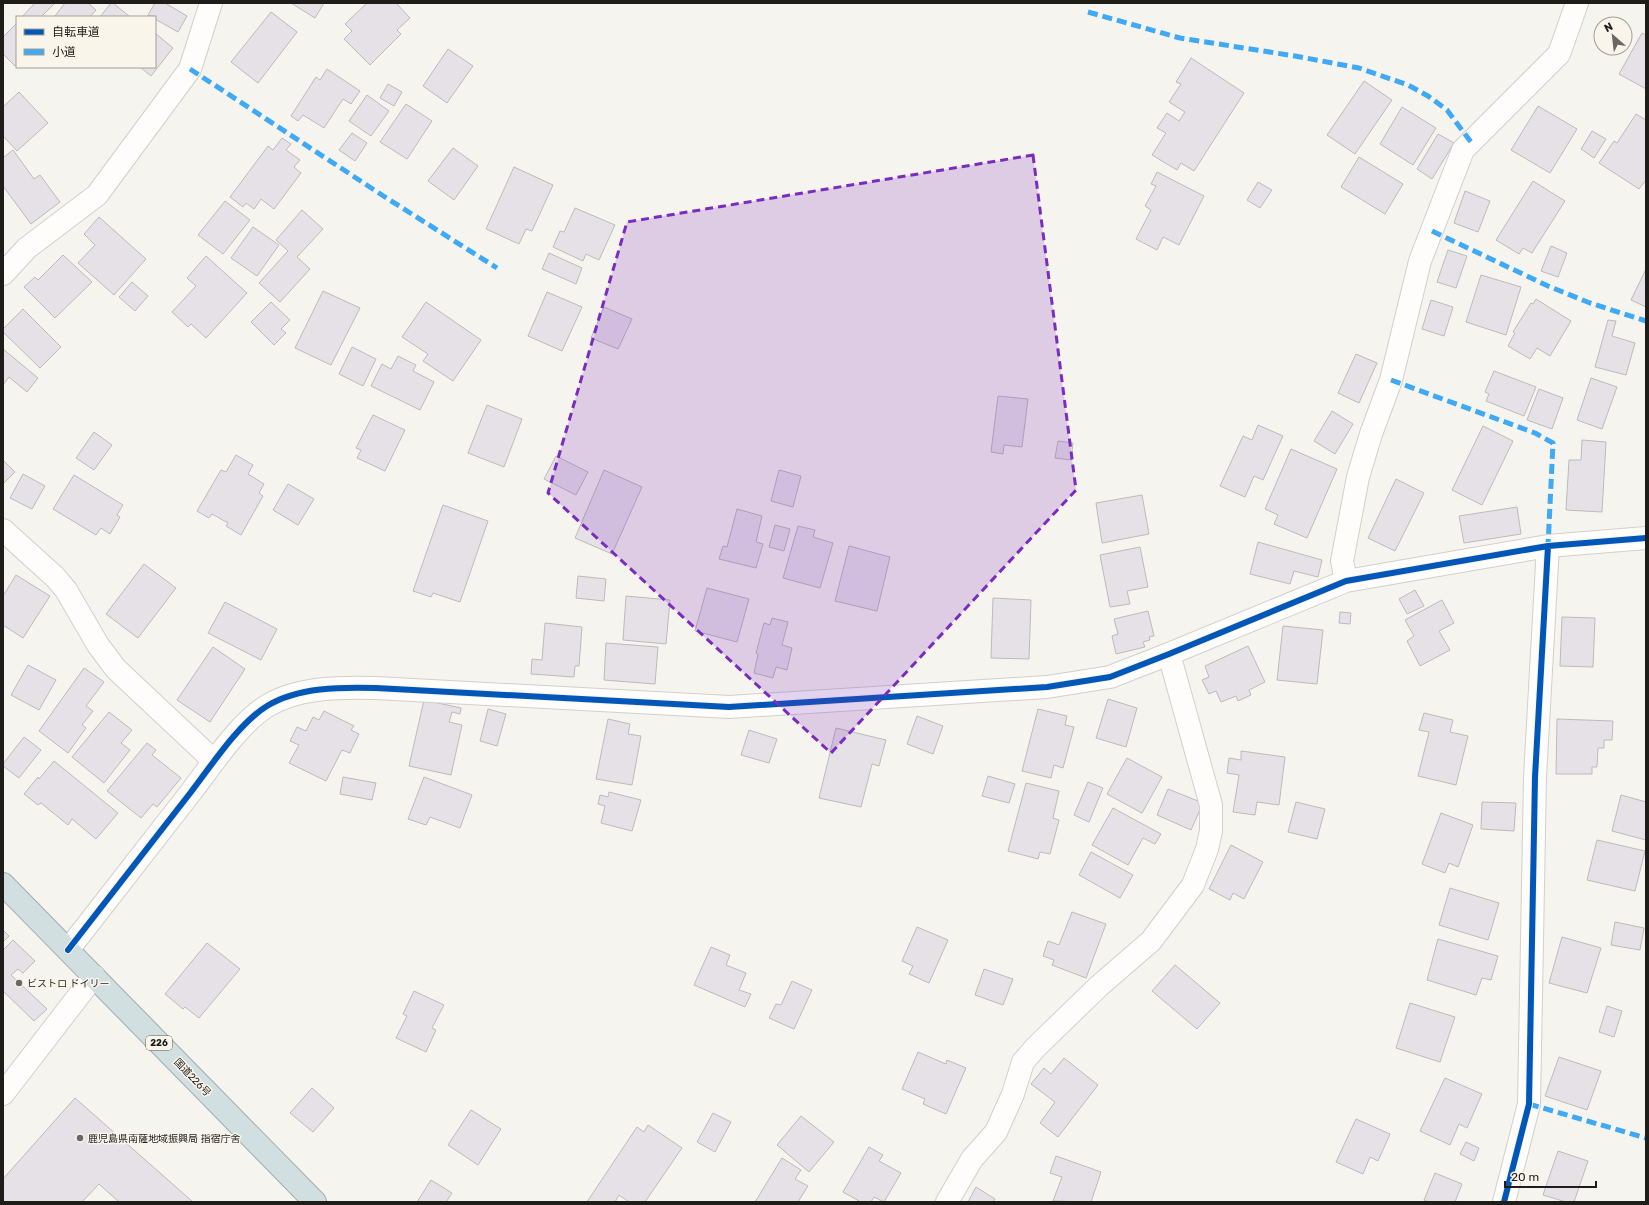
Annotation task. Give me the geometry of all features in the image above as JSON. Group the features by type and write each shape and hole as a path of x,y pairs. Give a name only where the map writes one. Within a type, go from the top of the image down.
{"highway":[{"name":"国道226号","path":"3,884 315,1202"}],"street":[{"path":"3,274 27,248 97,195 190,69 211,3"},
{"path":"1346,581 1342,562 1358,477 1371,434 1391,380 1420,261 1463,150 1559,54 1577,3"},
{"path":"3,530 55,577 66,590 98,645 116,669 214,761"},
{"path":"68,950 214,761 248,720 267,705 310,691 338,687 376,688 729,707 1048,687 1110,677 1346,581 1548,546 1646,538"},
{"path":"1504,1202 1529,1104 1535,777 1548,546"},
{"path":"947,1202 972,1159 996,1132 1012,1094 1023,1062 1036,1047 1099,986 1151,941 1193,886 1207,849 1211,831 1211,805 1169,654"},
{"path":"3,1094 94,976"}],"highlighted area":[{"path":"1033,155 1076,490 831,753 548,493 627,222"}],"building":[{"path":"35,3 55,3 42,16 23,16"},
{"path":"65,3 88,3 96,10 91,16 55,16"},
{"path":"111,3 113,3 129,16 101,16"},
{"path":"155,3 165,3 187,16 178,32 156,20 156,16 148,15"},
{"path":"291,3 324,3 315,18"},
{"path":"367,3 396,3 410,18 397,30 401,34 370,65 344,39 352,31 345,24"},
{"path":"271,12 297,32 258,83 231,62"},
{"path":"16,24 15,66 3,54 3,37"},
{"path":"1642,33 1646,35 1646,89 1619,74 1629,56 1633,56 1633,49"},
{"path":"156,34 173,48 151,76 141,68 156,68"},
{"path":"448,49 473,66 447,103 423,86"},
{"path":"1191,58 1244,93 1194,171 1181,163 1177,170 1152,155 1166,133 1157,128 1167,113 1179,121 1185,112 1169,102 1181,84 1176,82"},
{"path":"327,69 360,91 351,104 343,99 324,128 303,115 298,121 291,116 316,77 320,80"},
{"path":"1364,81 1392,100 1355,154 1327,135"},
{"path":"388,84 402,92 394,106 380,98"},
{"path":"19,92 48,123 17,151 3,136 3,107"},
{"path":"367,95 389,111 371,136 349,121"},
{"path":"406,104 432,121 407,159 380,142"},
{"path":"1538,106 1577,129 1550,173 1511,150"},
{"path":"1402,107 1436,128 1413,165 1380,144"},
{"path":"1636,114 1646,120 1646,180 1639,189 1599,163 1614,141 1617,143"},
{"path":"1592,131 1606,139 1594,158 1581,149"},
{"path":"352,133 367,143 355,161 339,150"},
{"path":"1438,134 1454,143 1432,179 1417,169"},
{"path":"282,138 291,144 286,150 300,160 294,167 301,173 274,209 261,199 254,209 246,203 243,207 230,197 268,146 273,150"},
{"path":"453,148 478,166 454,200 428,181"},
{"path":"13,150 34,179 40,175 60,202 31,224 3,186 3,158"},
{"path":"1359,157 1403,184 1385,214 1341,187"},
{"path":"514,167 553,185 532,231 526,229 519,244 486,229"},
{"path":"1157,172 1204,196 1179,245 1163,237 1157,250 1136,239 1151,210 1145,206 1156,186 1151,184"},
{"path":"1533,181 1565,201 1532,253 1523,248 1519,254 1496,240"},
{"path":"1258,182 1272,190 1260,208 1247,200"},
{"path":"1465,191 1490,201 1478,232 1454,223"},
{"path":"225,201 250,220 223,254 198,235"},
{"path":"575,208 615,225 599,260 586,254 583,261 553,247 560,231 564,232"},
{"path":"302,210 323,229 297,257 310,269 280,302 259,283 288,251 276,240"},
{"path":"99,217 146,259 114,295 78,263 95,245 84,234"},
{"path":"253,227 279,245 257,276 231,258"},
{"path":"1551,246 1567,253 1558,277 1541,271"},
{"path":"1448,250 1467,256 1456,288 1437,282"},
{"path":"549,253 582,268 576,284 542,269"},
{"path":"63,255 92,282 55,318 24,287 35,277 38,280"},
{"path":"206,256 247,293 206,338 191,324 188,327 172,312 196,286 187,278"},
{"path":"1646,271 1646,307 1631,300"},
{"path":"1481,275 1521,287 1506,335 1466,322"},
{"path":"132,282 148,296 135,311 119,297"},
{"path":"323,291 360,308 331,365 295,348"},
{"path":"547,292 582,307 562,351 528,336"},
{"path":"1536,299 1571,321 1550,356 1537,348 1530,359 1508,346 1515,333 1513,332 1531,303 1533,304"},
{"path":"1431,300 1453,307 1444,336 1422,329"},
{"path":"271,302 290,320 281,329 286,333 274,345 251,322"},
{"path":"426,302 481,340 453,381 423,361 428,354 402,337"},
{"path":"604,307 632,319 618,349 591,338"},
{"path":"23,309 61,347 40,368 3,332 3,329"},
{"path":"1608,320 1616,321 1612,336 1635,343 1626,375 1595,367"},
{"path":"352,347 376,359 363,386 339,374"},
{"path":"3,349 38,378 27,392 9,377 3,385"},
{"path":"1356,354 1377,363 1359,403 1338,393"},
{"path":"398,356 416,365 413,371 434,382 420,410 371,386 382,364 391,369"},
{"path":"1494,371 1536,387 1524,416 1486,401 1489,394 1485,392"},
{"path":"1591,378 1617,387 1602,429 1577,420"},
{"path":"1539,389 1563,398 1552,429 1527,420"},
{"path":"998,396 1028,399 1022,447 1004,445 1003,454 991,452"},
{"path":"487,405 522,419 504,467 468,453"},
{"path":"1332,411 1353,424 1335,454 1314,441"},
{"path":"373,415 405,430 385,471 357,458 361,450 356,448"},
{"path":"1258,425 1283,436 1263,480 1254,476 1245,497 1220,486 1243,436 1252,440"},
{"path":"1483,426 1513,441 1482,505 1452,490"},
{"path":"94,432 112,445 94,470 76,458"},
{"path":"1582,440 1606,442 1602,512 1566,510 1569,460 1581,460"},
{"path":"1058,441 1073,443 1071,460 1055,458"},
{"path":"1291,449 1337,469 1307,538 1274,524 1278,515 1265,509"},
{"path":"236,455 253,465 248,474 264,484 259,493 263,496 241,535 226,526 228,523 212,514 209,518 197,511 221,470 226,472"},
{"path":"556,456 588,472 576,495 544,479"},
{"path":"3,460 15,472 3,484"},
{"path":"604,470 642,487 612,554 575,538"},
{"path":"779,470 801,476 793,507 771,501"},
{"path":"23,474 45,486 32,509 10,498"},
{"path":"74,475 123,505 117,515 120,517 110,534 101,528 96,535 53,509"},
{"path":"1396,479 1424,493 1395,551 1368,538"},
{"path":"288,484 314,499 298,525 273,510"},
{"path":"1142,495 1149,534 1102,543 1096,503"},
{"path":"443,505 488,521 460,602 433,593 431,597 413,591"},
{"path":"1517,507 1521,534 1464,543 1459,516"},
{"path":"737,509 762,516 756,542 763,544 756,568 719,559 723,546 727,547"},
{"path":"775,525 790,529 784,551 769,547"},
{"path":"798,526 815,530 813,537 833,543 820,588 783,578"},
{"path":"1258,542 1322,560 1318,577 1294,571 1290,584 1250,574"},
{"path":"849,546 890,557 877,611 835,601"},
{"path":"1140,547 1148,587 1127,591 1130,604 1110,607 1100,555"},
{"path":"144,564 176,588 138,638 106,614"},
{"path":"16,575 50,596 23,638 3,625 3,596"},
{"path":"578,576 606,579 604,601 576,598"},
{"path":"707,588 749,599 737,642 695,631"},
{"path":"1415,590 1424,606 1407,614 1399,599"},
{"path":"626,596 670,600 666,644 623,640"},
{"path":"993,598 1031,600 1029,659 991,658"},
{"path":"1442,600 1454,623 1439,631 1450,650 1420,666 1407,641 1414,636 1405,620"},
{"path":"225,602 277,629 261,660 208,633"},
{"path":"1148,611 1154,636 1149,637 1150,640 1143,642 1145,647 1116,654 1112,636 1118,634 1114,619"},
{"path":"1340,612 1351,613 1350,624 1339,623"},
{"path":"1562,617 1595,618 1593,667 1560,666"},
{"path":"772,618 788,622 782,645 792,648 787,670 776,667 773,678 754,673 758,654 756,653 764,623 770,625"},
{"path":"545,623 582,627 579,666 575,666 574,677 531,674 532,659 542,660"},
{"path":"1283,626 1323,630 1317,684 1277,680"},
{"path":"606,643 658,647 655,684 604,680"},
{"path":"1248,646 1265,682 1249,690 1251,695 1238,701 1236,696 1221,702 1216,691 1209,694 1202,680 1209,677 1205,666"},
{"path":"213,647 245,669 210,722 177,700"},
{"path":"28,665 56,680 39,710 11,695"},
{"path":"84,668 104,682 86,706 93,711 82,725 86,728 68,753 39,731"},
{"path":"1108,699 1137,708 1126,747 1096,738"},
{"path":"424,700 461,708 460,714 452,712 449,722 462,725 451,775 409,766"},
{"path":"488,709 506,714 497,746 480,741"},
{"path":"1038,709 1067,716 1065,725 1074,727 1063,768 1054,765 1051,778 1022,771"},
{"path":"324,711 354,726 351,730 359,734 350,753 342,750 326,781 289,763 299,745 290,741 297,727 306,731 313,717 319,720"},
{"path":"109,712 132,730 121,743 130,750 104,783 72,757"},
{"path":"1424,713 1453,720 1450,732 1468,736 1456,785 1418,776 1429,732 1419,730"},
{"path":"917,716 943,726 933,754 907,744"},
{"path":"608,719 630,724 628,734 641,736 632,785 596,779"},
{"path":"1557,719 1613,721 1612,740 1604,740 1604,748 1598,748 1597,767 1592,767 1592,774 1556,774"},
{"path":"836,728 886,740 879,766 872,764 861,807 819,798"},
{"path":"749,730 777,739 769,763 741,755"},
{"path":"24,737 41,750 19,778 3,766 3,764"},
{"path":"147,743 156,750 152,755 181,778 157,807 153,804 141,818 107,791"},
{"path":"1241,751 1285,757 1279,805 1257,802 1255,815 1233,812 1239,775 1227,773 1229,758 1241,760"},
{"path":"1127,758 1162,777 1142,813 1107,794"},
{"path":"54,761 118,813 96,839 72,819 68,825 41,803 38,805 24,794"},
{"path":"988,776 1015,784 1009,803 982,796"},
{"path":"343,777 376,783 372,800 340,794"},
{"path":"424,777 472,795 460,828 430,817 426,825 408,819"},
{"path":"1088,782 1103,788 1089,822 1074,815"},
{"path":"1026,783 1059,791 1053,818 1059,820 1050,854 1040,852 1038,859 1008,851"},
{"path":"1168,789 1203,803 1191,830 1157,815"},
{"path":"609,792 641,800 632,831 601,823 605,806 598,804 600,795 608,797"},
{"path":"1621,795 1646,802 1646,840 1612,831"},
{"path":"1296,802 1325,809 1317,839 1288,832"},
{"path":"1482,802 1516,803 1514,831 1481,829"},
{"path":"1113,808 1161,834 1155,844 1143,838 1128,865 1092,845"},
{"path":"1441,813 1473,825 1458,867 1449,863 1445,873 1422,864"},
{"path":"1597,840 1645,851 1635,891 1587,880"},
{"path":"1231,845 1263,862 1244,899 1233,893 1230,900 1209,889"},
{"path":"1091,852 1133,875 1120,898 1079,875"},
{"path":"1450,888 1499,903 1488,940 1439,925"},
{"path":"1072,912 1106,924 1086,978 1052,965 1054,960 1043,956 1048,941 1059,945"},
{"path":"1615,922 1644,928 1640,950 1611,945"},
{"path":"917,927 948,940 929,983 909,974 913,966 902,961"},
{"path":"3,930 9,936 3,942"},
{"path":"1562,937 1601,948 1587,993 1549,983"},
{"path":"1438,939 1498,956 1491,980 1482,978 1476,995 1427,980"},
{"path":"13,940 35,961 23,973 18,969 11,975 47,1009 34,1021 3,991 3,950"},
{"path":"207,943 240,969 199,1018 185,1007 183,1009 165,994"},
{"path":"711,947 730,955 726,965 746,973 739,990 751,994 745,1007 694,985"},
{"path":"1175,965 1220,1003 1197,1029 1152,991"},
{"path":"984,969 1013,979 1003,1005 975,995"},
{"path":"792,981 812,990 794,1029 769,1018 776,1004 781,1005"},
{"path":"414,991 444,1005 432,1028 436,1030 426,1052 396,1038 407,1016 403,1014"},
{"path":"1410,1003 1455,1017 1440,1062 1396,1048"},
{"path":"1607,1006 1622,1011 1614,1037 1599,1032"},
{"path":"918,1052 946,1064 947,1060 966,1068 946,1114 923,1104 925,1099 902,1089"},
{"path":"1559,1057 1601,1071 1587,1110 1545,1096"},
{"path":"1064,1058 1098,1085 1058,1137 1040,1123 1055,1102 1031,1084 1044,1068 1051,1074"},
{"path":"1445,1078 1482,1094 1467,1128 1459,1124 1450,1145 1420,1131"},
{"path":"312,1088 334,1108 313,1132 290,1113"},
{"name":"鹿児島県南薩地域振興局 指宿庁舍","path":"75,1098 193,1202 119,1202 99,1184 82,1202 3,1202 3,1179"},
{"path":"471,1110 501,1129 478,1165 448,1145"},
{"path":"713,1113 731,1122 715,1152 697,1142"},
{"path":"801,1116 834,1142 809,1172 777,1145"},
{"path":"1356,1119 1390,1134 1378,1161 1370,1157 1363,1174 1336,1162"},
{"path":"648,1125 682,1148 645,1202 629,1202 619,1195 615,1202 587,1202 637,1127 644,1132"},
{"path":"1466,1142 1479,1148 1474,1161 1460,1154"},
{"path":"869,1147 883,1155 879,1161 901,1173 884,1202 874,1197 871,1202 861,1202 843,1192"},
{"path":"1558,1151 1588,1161 1574,1202 1566,1202 1543,1195"},
{"path":"1056,1156 1101,1172 1091,1202 1053,1201 1062,1177 1050,1173"},
{"path":"782,1158 801,1170 795,1179 808,1186 798,1202 755,1202"},
{"path":"1435,1173 1462,1184 1455,1202 1428,1202 1424,1200"},
{"path":"431,1180 452,1193 446,1202 417,1202"},
{"path":"976,1187 995,1199 993,1202 968,1202"}],"marked path":[{"path":"1088,12 1180,38 1295,56 1359,68 1408,85 1428,96 1447,110 1471,142"},
{"path":"190,69 385,197 497,268"},
{"path":"1432,231 1548,286 1590,303 1646,321"},
{"path":"1391,380 1535,433 1553,443 1548,546"},
{"path":"1529,1104 1646,1138"}],"cycle path":[{"path":"68,950 236,734 246,723 267,706 292,695 334,688 376,688 729,707 1047,687 1110,677 1346,581 1548,546 1646,538"},
{"path":"1504,1202 1529,1104 1535,777 1548,546"}],"place":[{"name":"ビストロ ドイリー","path":"19,983"},
{"name":"鹿児島県南薩地域振興局 指宿庁舍","path":"80,1138"}]}
